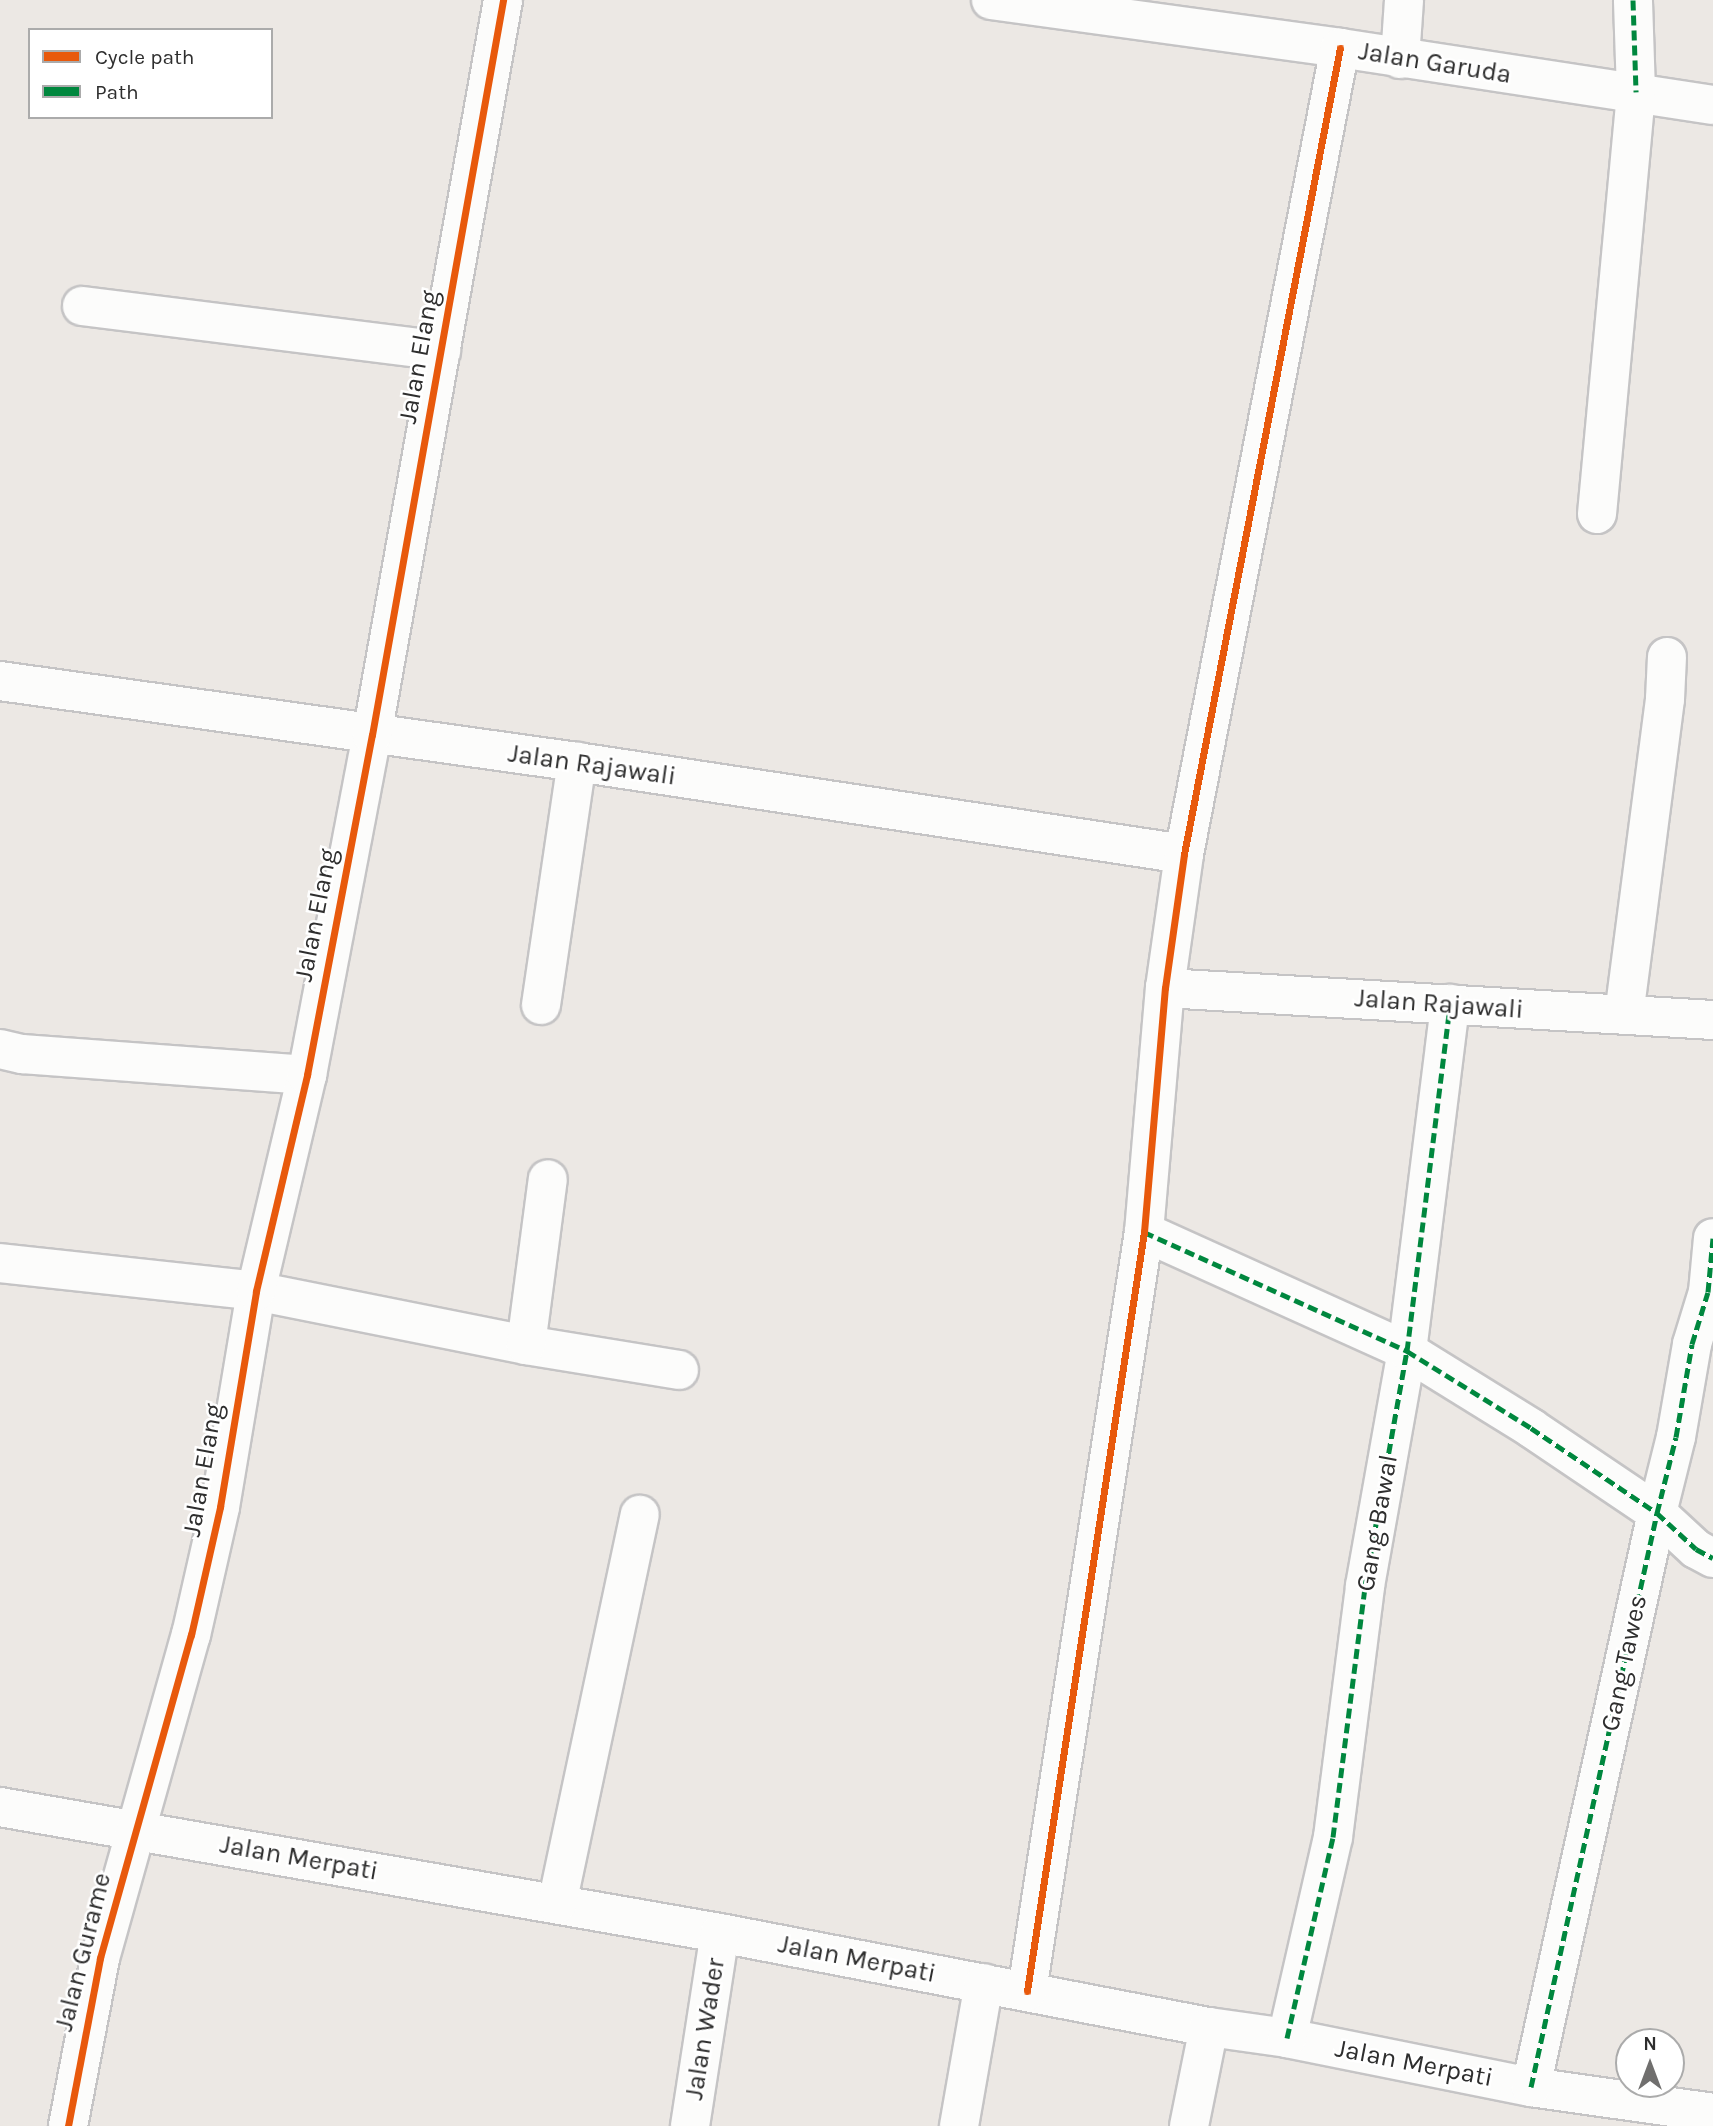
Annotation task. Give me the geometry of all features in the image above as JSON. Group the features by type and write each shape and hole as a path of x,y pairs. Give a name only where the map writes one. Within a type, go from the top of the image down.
{"street":[{"name":"Jalan Elang","path":"136,1830 191,1635 220,1507 256,1292 307,1075 372,735 503,0"},
{"name":"Jalan Garuda","path":"991,0 1339,48 1713,105"},
{"path":"1400,59 1404,0"},
{"path":"1597,513 1636,92 1633,0"},
{"path":"1027,1991 1144,1232 1165,988 1184,854 1339,48"},
{"path":"82,306 441,351"},
{"path":"1624,1016 1665,699 1667,657"},
{"name":"Jalan Rajawali","path":"0,681 576,762 1184,854"},
{"path":"541,1005 576,762"},
{"name":"Jalan Rajawali","path":"1165,988 1713,1020"},
{"name":"Gang Bawal","path":"1287,2038 1333,1837 1364,1586 1407,1351 1450,1004"},
{"path":"0,1049 22,1054 307,1075"},
{"path":"526,1345 548,1179"},
{"path":"1144,1232 1407,1351 1531,1428 1657,1513 1696,1549 1713,1558"},
{"name":"Gang Tawes","path":"1531,2087 1676,1437 1692,1345 1709,1292 1713,1238"},
{"path":"0,1264 256,1292 526,1345 678,1370"},
{"path":"557,1904 640,1515"},
{"name":"Jalan Merpati","path":"0,1807 720,1933 1209,2027 1287,2038 1531,2087 1695,2116"},
{"name":"Jalan Gurame","path":"68,2126 100,1958 136,1830"},
{"name":"Jalan Wader","path":"690,2126 720,1933"},
{"path":"959,2126 984,1983"},
{"path":"1189,2126 1209,2027"}],"marked path":[{"path":"1633,0 1636,92"},
{"path":"1287,2038 1333,1837 1365,1586 1407,1351 1450,1004"},
{"path":"1144,1232 1407,1351 1531,1428 1657,1513 1696,1549 1713,1558"},
{"path":"1531,2087 1676,1437 1692,1344 1708,1292 1713,1238"}],"cycle path":[{"path":"68,2126 100,1958 191,1635 220,1507 256,1291 307,1075 372,735 503,0"},
{"path":"1027,1991 1144,1232 1165,988 1184,854 1340,48"}]}
